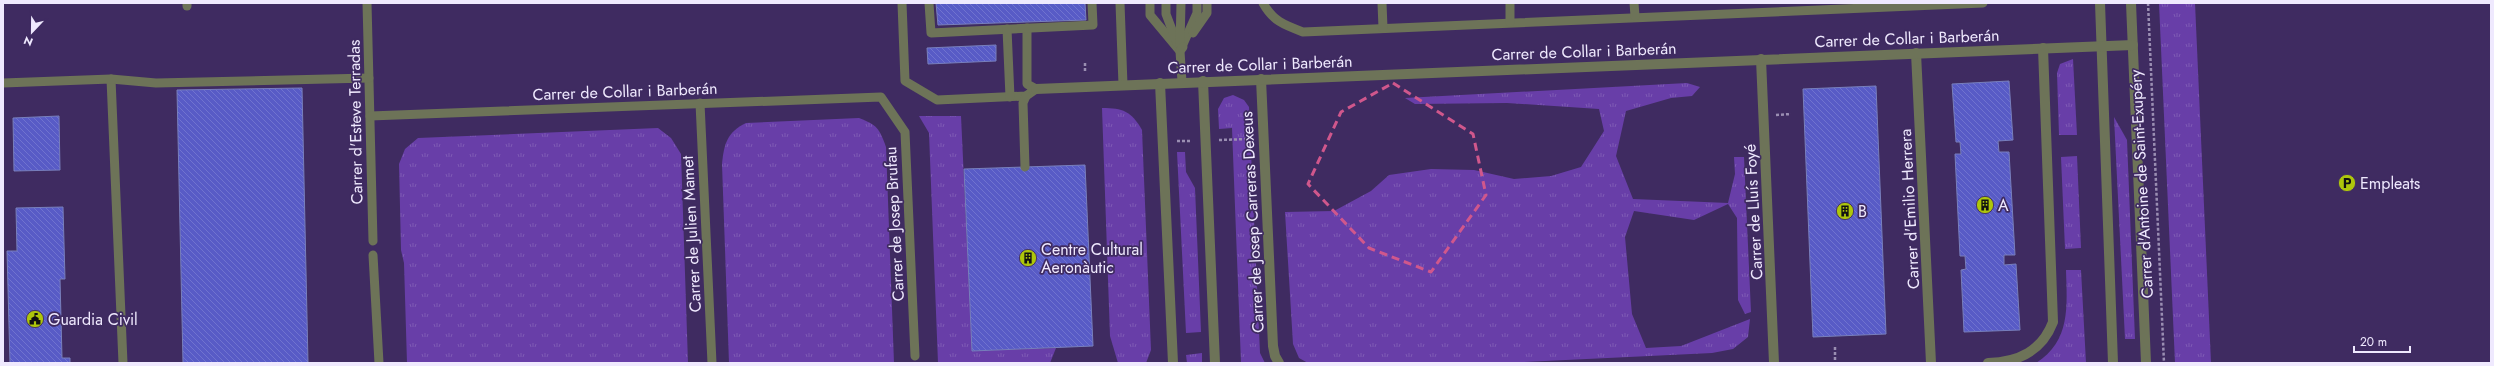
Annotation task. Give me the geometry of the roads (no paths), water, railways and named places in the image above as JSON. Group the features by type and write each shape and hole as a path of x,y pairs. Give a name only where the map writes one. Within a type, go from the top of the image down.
{"street":[{"name":"Carrer d'Antoine de Saint-Exupéry","path":"2100,3 2113,363"},
{"name":"Carrer d'Antoine de Saint-Exupéry","path":"2131,3 2146,363"},
{"name":"Carrer de Collar i Barberán","path":"1036,89 2133,44"},
{"path":"1988,363 2003,362 2026,355 2045,339 2054,322 2043,48"},
{"name":"Carrer d'Emilio Herrera","path":"1916,53 1931,363"},
{"name":"Carrer de Lluís Foyé","path":"1761,59 1774,363"},
{"name":"Carrer de Josep Carreras Dexeus","path":"1261,79 1272,346 1279,363"},
{"path":"1202,81 1215,363"},
{"path":"1160,83 1173,363"}],"lane":[{"name":"Carrer d'Esteve Terradas","path":"367,3 373,241"},
{"path":"902,3 905,81 937,100 1026,96 1036,89 1027,84 1026,28"},
{"path":"929,3 930,33 1093,25 1092,3"},
{"path":"1120,3 1123,85"},
{"path":"1150,3 1150,15 1180,51"},
{"path":"1166,3 1166,14 1180,51"},
{"path":"1181,3 1182,14 1180,51 1182,82"},
{"path":"1180,51 1197,13 1197,3"},
{"path":"1180,51 1207,13 1207,3"},
{"path":"1263,3 1270,15 1281,24 1303,32 1915,4 1983,3"},
{"path":"1382,3 1383,28"},
{"path":"1510,3 1510,22"},
{"path":"1634,3 1635,16"},
{"path":"1006,29 1010,97"},
{"path":"3,83 111,79 156,83 369,78"},
{"path":"111,79 123,363"},
{"path":"1025,167 1023,104 1026,96"},
{"name":"Carrer de Collar i Barberán","path":"370,116 881,97"},
{"name":"Carrer de Josep Brufau","path":"881,97 904,132 915,356"},
{"name":"Carrer de Julien Mamet","path":"700,103 712,363"},
{"path":"373,255 379,363"}],"place":[{"name":"Empleats","path":"2347,183"},
{"name":"A","path":"1985,205"},
{"name":"B","path":"1845,211"},
{"name":"Centre Cultural Aeronàutic","path":"1028,258"},
{"name":"Guardia Civil","path":"35,319"}]}
